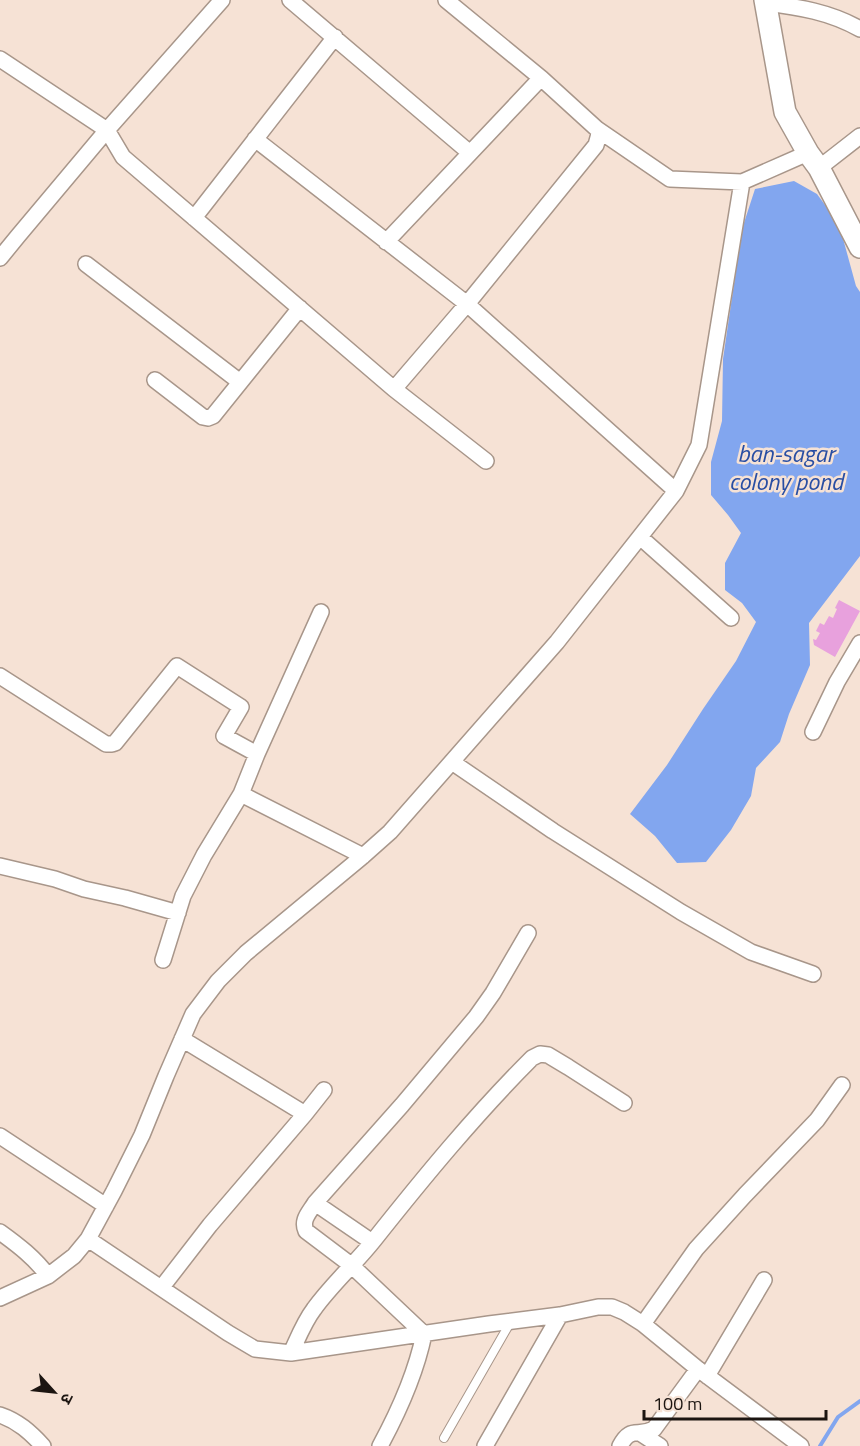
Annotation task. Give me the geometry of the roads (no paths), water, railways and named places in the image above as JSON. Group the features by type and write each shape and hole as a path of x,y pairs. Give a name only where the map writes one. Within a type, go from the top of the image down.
{"main road":[{"path":"765,2 785,112 860,247"}],"street":[{"path":"0,258 107,130 222,0"},
{"path":"290,0 470,153"},
{"path":"446,0 466,6 597,129 670,179 742,182 813,160 860,136"},
{"path":"765,2 824,13 860,29"},
{"path":"194,218 335,38"},
{"path":"0,59 107,130 123,157 394,389 486,461"},
{"path":"386,242 541,78"},
{"path":"394,389 467,304 596,145 600,134 597,129"},
{"path":"255,139 467,304 676,491"},
{"path":"3,1294 48,1276 74,1256 88,1239 142,1135 193,1014 218,981 246,953 390,832 557,642 676,491 699,445 742,182"},
{"path":"86,264 240,382"},
{"path":"155,380 202,417 213,416 300,309"},
{"path":"640,537 731,618"},
{"path":"163,960 183,896 204,855 241,794 256,753 321,612"},
{"path":"813,732 837,682 860,643"},
{"path":"0,676 106,744 112,744 177,666 241,707 224,736 256,753"},
{"path":"452,762 553,831 681,912 751,952 813,974"},
{"path":"241,794 363,856"},
{"path":"0,866 178,913"},
{"path":"423,1334 351,1265 306,1231 303,1225 304,1220 315,1203 476,1017 493,993 528,933"},
{"path":"182,1039 305,1114"},
{"path":"291,1353 313,1310 468,1126 532,1058 540,1054 548,1055 624,1103"},
{"path":"643,1324 696,1249 744,1195 817,1120 842,1085"},
{"path":"162,1287 210,1225 324,1090"},
{"path":"0,1136 106,1206"},
{"path":"315,1203 372,1242"},
{"path":"0,1232 40,1264 48,1276"},
{"path":"88,1239 255,1349 291,1353 560,1315 598,1307 612,1307 643,1324 702,1372 801,1446"},
{"path":"620,1446 633,1432 648,1432 654,1429 702,1372 764,1280"},
{"path":"485,1446 560,1315"},
{"path":"380,1446 409,1383 420,1354 423,1334"},
{"path":"0,1415 19,1423 43,1446"},
{"path":"640,1433 660,1446"}],"lane":[{"path":"444,1438 511,1321"}],"water":[{"name":"ban-sagar colony pond","path":"794,181 817,194 839,224 856,286 860,292 860,556 809,623 810,665 780,742 756,768 751,796 731,830 706,862 677,863 655,836 630,814 667,765 736,661 756,622 742,603 725,590 725,563 741,533 711,495 711,462 722,421 723,359 742,229 755,189"}],"waterway":[{"path":"820,1446 838,1417 860,1401"}]}
